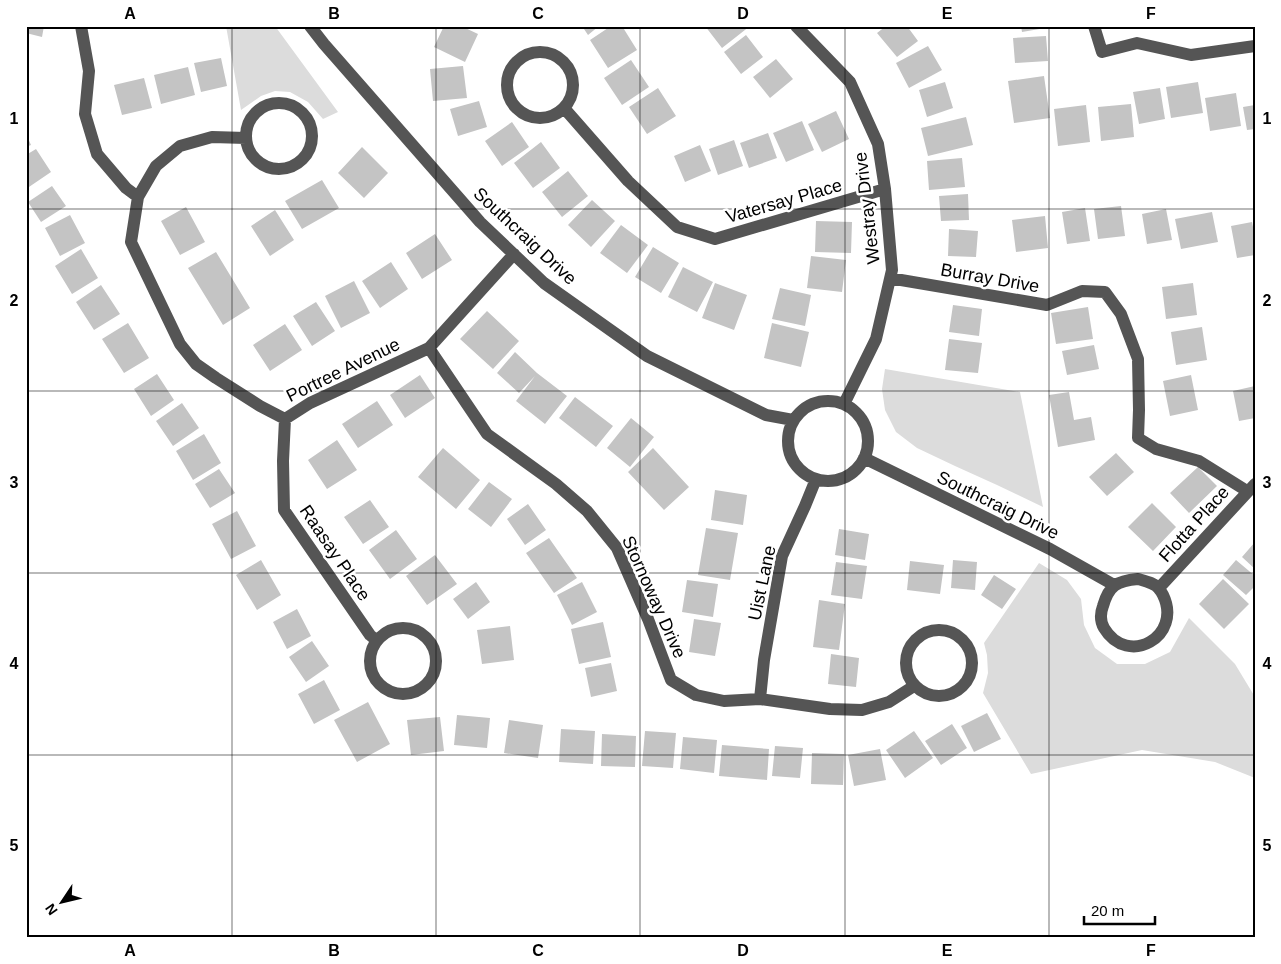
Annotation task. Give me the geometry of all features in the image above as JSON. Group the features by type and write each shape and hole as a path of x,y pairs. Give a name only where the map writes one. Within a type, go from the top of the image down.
{"street":[{"path":"81,26 89,71 85,114 97,154 126,188 138,196"},
{"name":"Southcraig Drive","path":"310,26 468,209 544,283 647,356 766,415 793,420"},
{"name":"Westray Drive","path":"796,26 850,82 878,144 884,189 892,270 876,339 844,404"},
{"path":"1094,26 1102,52 1137,43 1191,55 1255,46"},
{"path":"533,52 546,52 557,56 568,66 574,88 571,98 564,108 559,113 540,119 526,116 515,108 509,98 506,85 508,73 513,64 522,56 533,52"},
{"path":"274,104 287,104 298,109 306,118 311,129 312,141 308,152 300,162 290,168 278,169 266,166 256,160 249,149 246,138 248,126 254,115 263,107 274,104"},
{"name":"Vatersay Place","path":"564,108 628,180 677,227 716,239 884,189"},
{"name":"Portree Avenue","path":"246,138 212,137 180,146 156,166 138,196 131,242 180,344 196,364 260,406 286,419 310,403 429,348 514,254"},
{"name":"Burray Drive","path":"890,280 901,280 1047,305 1082,292 1105,292 1121,314 1138,359 1138,438 1156,449 1199,461 1251,487"},
{"name":"Stornoway Drive","path":"429,348 487,434 556,484 587,511 617,548 648,619 671,680 696,695 724,701 760,699 830,709 862,710 889,702 914,686"},
{"path":"830,401 844,404 852,409 865,425 868,443 864,458 853,472 842,479 831,481 816,479 804,474 791,457 788,442 793,420 804,409 814,403 830,401"},
{"name":"Raasay Place","path":"286,419 283,461 284,510 370,635 376,640"},
{"name":"Southcraig Drive","path":"864,458 1050,549 1114,585"},
{"name":"Uist Lane","path":"760,699 764,660 782,556 816,479"},
{"name":"Flotta Place","path":"1159,588 1251,487"},
{"path":"1138,579 1159,588 1166,603 1168,617 1164,628 1152,642 1132,647 1120,644 1109,636 1103,626 1100,614 1106,594 1114,585 1125,580 1138,579"},
{"path":"408,627 420,631 430,641 435,651 436,664 434,674 427,684 411,693 402,694 390,692 378,684 372,674 369,661 371,649 376,640 384,632 395,628 408,627"},
{"path":"932,629 945,629 956,634 967,643 971,652 972,666 970,676 964,686 958,691 938,697 926,694 914,686 908,676 905,663 907,651 912,642 921,634 932,629"}],"shaded area":[{"path":"226,26 275,26 338,112 323,119 308,102 290,92 275,91 261,96 241,110"},
{"path":"885,369 1020,392 1043,507 917,448 896,432 885,410 882,389"},
{"path":"1039,563 1067,580 1081,599 1084,625 1095,648 1117,664 1145,664 1170,652 1189,618 1235,664 1255,697 1255,778 1215,762 1142,750 1031,774 983,693 988,673 984,643"}],"building":[{"path":"26,26 44,26 42,37 26,33"},
{"path":"444,26 461,26 478,34 465,62 434,47"},
{"path":"582,26 599,26 588,35"},
{"path":"611,26 622,26 637,50 608,68 590,40"},
{"path":"705,26 750,26 722,48"},
{"path":"886,26 907,26 918,41 897,57 877,33"},
{"path":"1021,26 1051,26 1051,27 1022,32"},
{"path":"746,35 763,57 741,74 724,52"},
{"path":"1046,36 1048,61 1015,63 1013,38"},
{"path":"928,46 942,70 909,88 896,63"},
{"path":"221,58 227,86 201,92 194,63"},
{"path":"776,59 793,79 770,98 753,77"},
{"path":"631,60 649,87 622,105 604,78"},
{"path":"463,66 467,98 433,101 430,69"},
{"path":"188,67 195,95 161,104 154,75"},
{"path":"1044,76 1050,118 1014,123 1008,81"},
{"path":"144,78 152,108 122,115 114,85"},
{"path":"945,82 953,108 927,117 919,90"},
{"path":"1198,82 1203,113 1171,118 1166,87"},
{"path":"658,88 676,116 647,134 629,107"},
{"path":"1160,88 1165,119 1139,124 1133,92"},
{"path":"1236,93 1241,126 1210,131 1205,98"},
{"path":"479,101 487,127 458,136 450,109"},
{"path":"1131,104 1134,137 1101,141 1098,107"},
{"path":"1086,105 1090,142 1058,146 1054,109"},
{"path":"1255,105 1255,129 1247,130 1243,107"},
{"path":"836,111 849,139 822,152 808,124"},
{"path":"966,117 973,145 928,156 921,128"},
{"path":"802,121 814,150 786,162 773,133"},
{"path":"512,122 529,147 502,166 485,141"},
{"path":"768,133 777,158 749,168 740,143"},
{"path":"26,134 31,145 26,147"},
{"path":"734,140 743,166 718,175 709,149"},
{"path":"541,142 560,168 533,188 514,163"},
{"path":"700,145 711,171 685,182 674,156"},
{"path":"362,147 388,173 364,198 338,173"},
{"path":"36,149 51,172 26,189 26,155"},
{"path":"962,158 965,187 929,190 927,161"},
{"path":"568,171 588,196 562,217 542,192"},
{"path":"322,180 339,208 302,229 285,201"},
{"path":"52,186 66,206 41,222 28,202"},
{"path":"968,194 969,220 941,221 939,196"},
{"path":"592,200 615,221 591,247 568,225"},
{"path":"1121,206 1125,236 1098,239 1094,209"},
{"path":"186,207 205,242 180,255 161,221"},
{"path":"1085,208 1090,241 1067,244 1062,212"},
{"path":"1166,209 1172,240 1147,244 1142,214"},
{"path":"275,210 294,240 270,256 251,226"},
{"path":"1212,212 1218,242 1181,249 1175,219"},
{"path":"70,215 85,243 60,256 45,228"},
{"path":"1045,216 1048,248 1016,252 1012,220"},
{"path":"816,221 852,222 851,253 815,252"},
{"path":"1252,222 1255,237 1255,255 1237,258 1231,226"},
{"path":"621,225 648,245 627,273 600,253"},
{"path":"949,229 978,231 976,257 948,256"},
{"path":"435,234 452,260 422,279 406,253"},
{"path":"653,247 679,263 661,293 635,277"},
{"path":"81,249 98,278 72,294 55,266"},
{"path":"216,252 250,308 223,325 188,268"},
{"path":"811,256 846,260 842,292 807,288"},
{"path":"391,262 408,289 380,308 362,281"},
{"path":"683,267 713,282 697,312 668,297"},
{"path":"354,281 370,313 341,328 325,296"},
{"path":"715,283 747,295 734,330 702,318"},
{"path":"1193,283 1197,315 1166,319 1162,287"},
{"path":"101,285 120,314 94,330 76,302"},
{"path":"780,288 811,295 805,326 772,319"},
{"path":"316,302 335,331 312,346 293,316"},
{"path":"953,305 982,309 979,336 949,332"},
{"path":"1088,307 1093,339 1056,344 1051,313"},
{"path":"487,311 519,341 493,369 460,339"},
{"path":"128,323 149,358 124,373 102,339"},
{"path":"772,323 809,332 801,367 764,358"},
{"path":"285,324 302,350 270,371 253,345"},
{"path":"1202,327 1207,360 1176,365 1171,332"},
{"path":"949,339 982,343 978,373 945,370"},
{"path":"1094,345 1099,369 1067,375 1062,351"},
{"path":"515,352 537,373 567,396 545,424 516,401 535,376 519,393 497,373"},
{"path":"157,374 174,400 151,416 134,389"},
{"path":"420,375 435,398 405,418 390,395"},
{"path":"1191,375 1198,410 1170,416 1163,381"},
{"path":"1255,386 1255,418 1239,421 1233,391"},
{"path":"1069,392 1074,420 1091,417 1095,440 1058,447 1049,395"},
{"path":"575,397 613,426 596,447 559,418"},
{"path":"377,401 393,425 358,448 342,424"},
{"path":"182,403 199,428 173,446 156,421"},
{"path":"631,418 654,437 630,467 607,448"},
{"path":"204,434 221,463 193,480 176,451"},
{"path":"337,440 357,470 327,489 308,460"},
{"path":"443,448 480,480 456,509 418,477"},
{"path":"653,448 689,487 664,510 628,472"},
{"path":"1116,453 1134,472 1107,496 1089,477"},
{"path":"1198,467 1217,486 1189,513 1170,493"},
{"path":"219,469 235,493 210,508 195,484"},
{"path":"489,482 512,499 491,527 468,509"},
{"path":"715,490 747,495 743,525 711,520"},
{"path":"370,500 389,527 363,544 344,517"},
{"path":"1152,503 1176,527 1153,551 1128,527"},
{"path":"528,504 546,530 525,545 507,519"},
{"path":"237,511 256,546 231,559 212,524"},
{"path":"706,528 738,533 730,580 698,575"},
{"path":"839,529 869,534 865,560 835,555"},
{"path":"396,530 417,559 390,579 369,550"},
{"path":"549,538 577,578 554,593 526,553"},
{"path":"1255,542 1255,569 1242,557"},
{"path":"435,555 457,584 427,605 406,576"},
{"path":"261,560 281,595 257,610 236,575"},
{"path":"953,560 977,562 975,590 951,588"},
{"path":"1236,560 1255,576 1255,586 1246,595 1223,575"},
{"path":"910,561 944,565 940,594 907,590"},
{"path":"836,562 867,566 862,599 831,595"},
{"path":"994,575 1016,589 1002,609 981,595"},
{"path":"1223,579 1249,604 1224,629 1199,604"},
{"path":"687,580 718,584 713,617 682,612"},
{"path":"476,582 490,602 468,619 453,599"},
{"path":"582,582 597,612 572,625 557,595"},
{"path":"819,600 845,604 839,650 813,647"},
{"path":"297,609 311,636 287,649 273,622"},
{"path":"694,619 721,623 715,656 689,652"},
{"path":"603,622 611,657 579,664 571,629"},
{"path":"510,626 514,660 482,664 477,630"},
{"path":"312,641 329,666 306,682 289,657"},
{"path":"831,654 859,658 856,687 828,684"},
{"path":"611,663 617,691 591,697 585,668"},
{"path":"324,680 340,710 314,724 298,694"},
{"path":"368,702 390,744 357,762 334,720"},
{"path":"987,713 1001,739 974,752 961,726"},
{"path":"457,715 490,718 487,748 454,745"},
{"path":"440,717 444,751 411,755 407,720"},
{"path":"509,720 543,725 538,758 504,753"},
{"path":"952,724 967,748 941,765 925,741"},
{"path":"561,729 595,731 593,764 559,762"},
{"path":"645,731 676,733 673,768 642,766"},
{"path":"914,731 933,758 905,778 886,750"},
{"path":"602,734 636,736 635,767 601,766"},
{"path":"683,737 717,740 714,773 680,769"},
{"path":"722,745 769,749 767,780 719,776"},
{"path":"775,746 803,748 800,778 772,776"},
{"path":"880,749 886,780 854,786 848,755"},
{"path":"812,753 844,754 843,785 811,784"}]}
